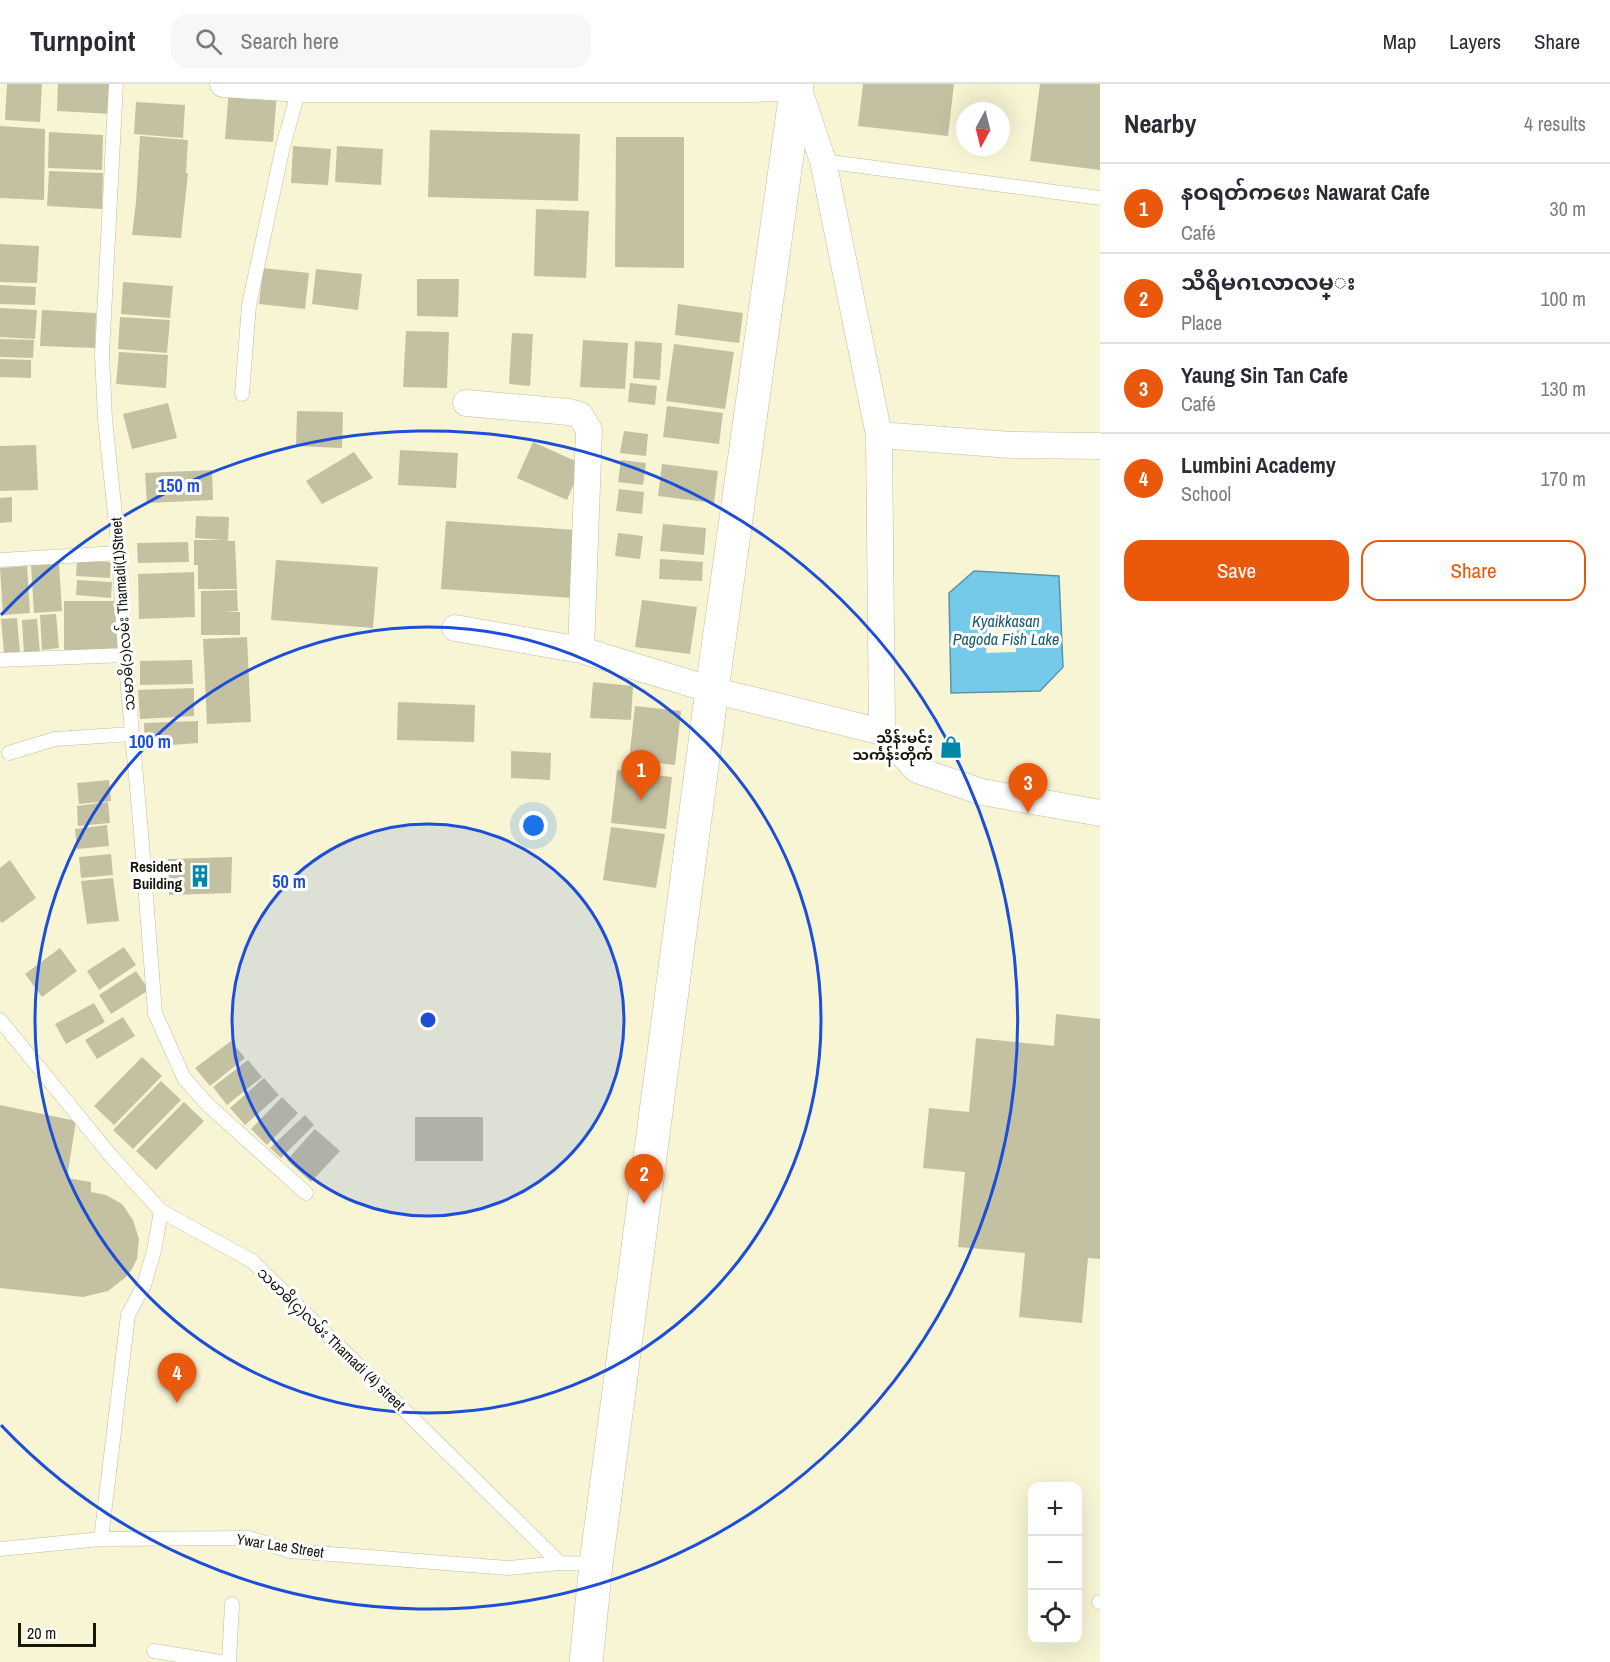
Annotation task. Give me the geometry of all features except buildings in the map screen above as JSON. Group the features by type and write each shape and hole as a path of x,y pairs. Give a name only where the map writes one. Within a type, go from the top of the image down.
{"street":[{"path":"223,84 752,89 797,86"},
{"path":"797,86 823,161 879,435 882,732"},
{"path":"586,1662 596,1564 712,690 797,86"},
{"path":"466,404 568,412 580,415 589,430 581,650"},
{"path":"879,435 1011,445 1100,446"},
{"path":"455,628 581,650 712,690 882,732 917,770 982,792 1100,813"}],"lane":[{"name":"သမာဓိ(၁)လမ်း Thamadi(1)Street","path":"117,84 102,354 105,419 119,553 125,655 155,1013 184,1078 209,1106 306,1193"},
{"path":"242,394 249,305 283,146 300,86"},
{"path":"823,161 1100,198"},
{"path":"0,560 119,553"},
{"path":"0,660 125,655"},
{"path":"9,753 55,740 132,734"},
{"name":"သမာဓိ(၄)လမ်း Thamadi (4) street","path":"0,1020 111,1156 161,1211 252,1261 560,1563"},
{"path":"101,1539 128,1315 144,1285 154,1251 161,1211"},
{"name":"Ywar Lae Street","path":"0,1549 101,1539 249,1538 290,1551 508,1568 560,1563"},
{"path":"560,1563 596,1564"},
{"path":"229,1662 232,1604"},
{"path":"154,1651 220,1662"}],"water":[{"name":"Kyaikkasan Pagoda Fish Lake","path":"974,571 1059,576 1063,667 1040,691 951,693 949,593"}],"pier":[{"path":"1017,624 1016,652 986,653 988,625"}],"place":[{"name":"သိန်းမင်း သင်္ကန်းတိုက်","path":"951,747"},
{"name":"နဝရတ်ကဖေး Nawarat Cafe","path":"641,800"},
{"name":"Yaung Sin Tan Cafe","path":"1028,813"},
{"name":"Resident Building","path":"200,876"},
{"name":"သီရိမဂၤလာလမ္‌း","path":"644,1204"},
{"name":"Lumbini Academy","path":"177,1403"}]}
